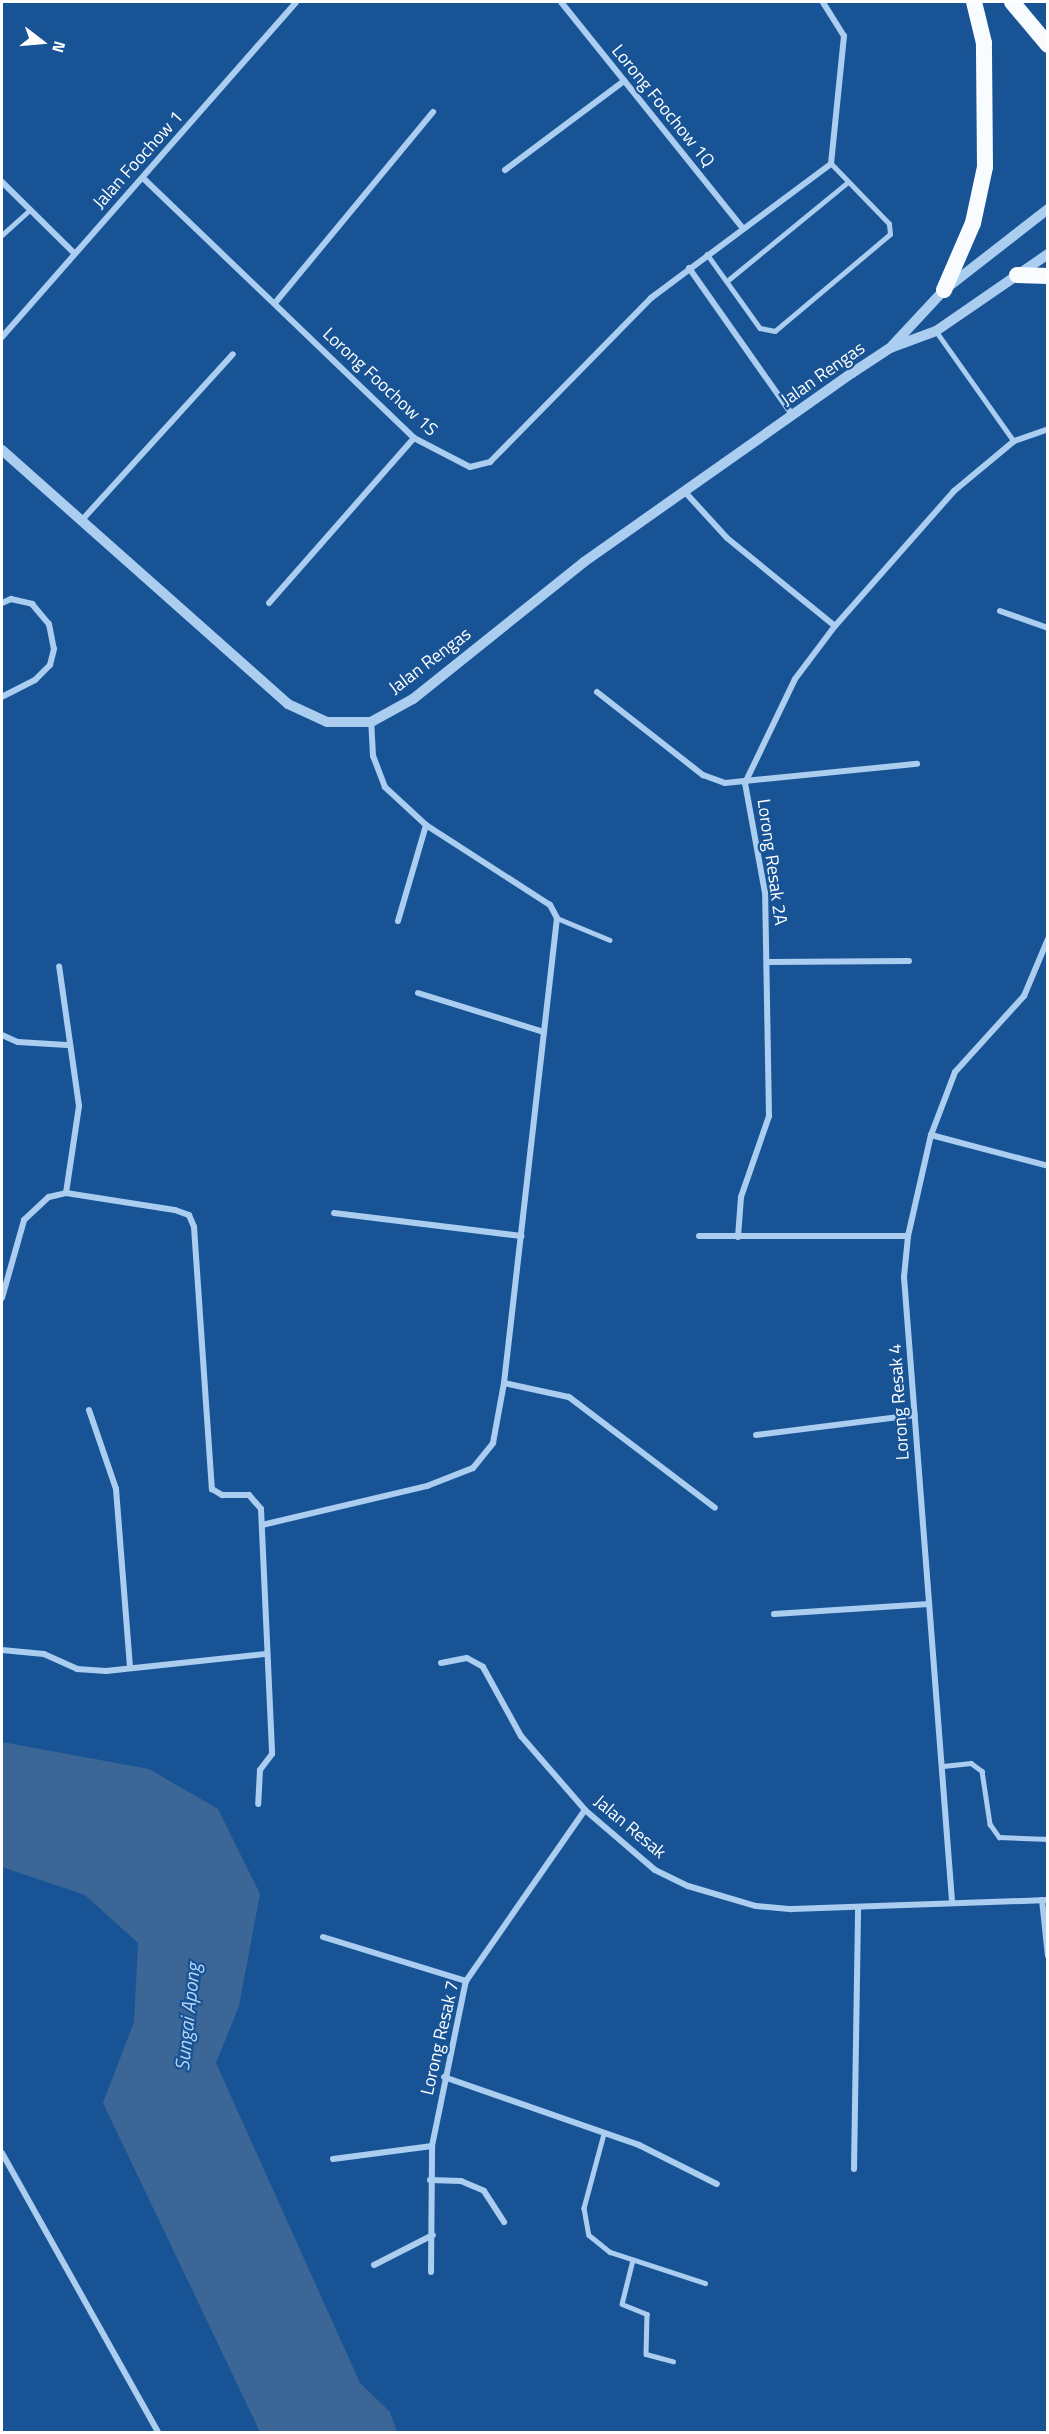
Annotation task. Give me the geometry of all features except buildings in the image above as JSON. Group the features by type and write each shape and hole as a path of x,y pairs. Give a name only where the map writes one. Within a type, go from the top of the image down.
{"highway":[{"path":"944,290 973,223 985,167 984,44 974,2"},
{"path":"1012,2 1047,45"},
{"path":"1017,275 1047,276"}],"street":[{"name":"Jalan Foochow 1","path":"2,337 296,2"},
{"name":"Lorong Foochow 1Q","path":"561,2 743,228"},
{"path":"823,2 844,36 831,164"},
{"path":"505,170 624,81"},
{"path":"275,303 433,112"},
{"name":"Lorong Foochow 1S","path":"143,178 414,438 462,464 490,462 651,298 707,254 831,164"},
{"path":"2,182 74,254"},
{"name":"Jalan Rengas","path":"2,450 288,704 327,722 371,722 413,699 584,562 890,348 944,290 1047,209"},
{"name":"Jalan Rengas","path":"890,348 936,331 1047,254"},
{"path":"689,268 793,416"},
{"path":"82,520 233,354"},
{"name":"Lorong Resak 2A","path":"738,1237 741,1197 769,1116 769,962 765,893 745,783 795,679 835,626 954,491 1014,441 1047,429"},
{"path":"269,603 414,438"},
{"path":"685,492 727,538 835,626"},
{"path":"2,603 11,599 32,604 49,624 54,649 50,665 35,680 2,697"},
{"path":"1000,611 1047,628"},
{"path":"597,692 703,775 745,783 917,764"},
{"path":"262,1525 435,1484 473,1468 493,1443 504,1383 557,918 550,905 426,825 385,787 373,756 371,722"},
{"path":"398,921 426,825"},
{"name":"Lorong Resak 4","path":"952,1900 904,1277 908,1236 931,1135 955,1072 1024,996 1047,939"},
{"path":"769,962 909,961"},
{"path":"59,966 68,1045 76,1065 79,1106 66,1193"},
{"path":"417,993 544,1032"},
{"path":"2,1035 18,1042 68,1045"},
{"path":"931,1135 1047,1166"},
{"path":"2,1298 24,1220 49,1197 66,1193 189,1215 202,1322 212,1489 254,1498 262,1525 272,1754 260,1770 258,1804"},
{"path":"334,1213 522,1236"},
{"path":"699,1236 908,1236"},
{"path":"504,1383 569,1397 715,1508"},
{"path":"89,1410 116,1489 130,1667"},
{"path":"756,1435 915,1415"},
{"path":"774,1614 929,1604"},
{"path":"2,1650 44,1654 77,1669 130,1667 266,1654"},
{"name":"Jalan Resak","path":"441,1663 467,1658 483,1667 521,1736 585,1810 656,1870 688,1886 756,1906 858,1909 952,1900 1045,1900"},
{"name":"Lorong Resak 7","path":"431,2272 432,2146 444,2077 466,1981 585,1810"},
{"path":"1045,1900 1047,1956"},
{"path":"854,2169 858,1909"},
{"path":"323,1937 466,1981"},
{"path":"444,2077 604,2134 717,2184"},
{"path":"333,2159 432,2146"},
{"path":"2,2153 158,2433"},
{"path":"430,2180 461,2181 484,2191 504,2222"},
{"path":"374,2265 433,2235"}],"lane":[{"path":"707,254 760,328 775,331 885,243 888,224 831,164"},
{"path":"727,281 848,182"},
{"path":"2,235 29,211"},
{"path":"936,331 1014,441"},
{"path":"557,918 610,940"},
{"path":"943,1766 971,1763 982,1771 990,1824 999,1837 1047,1839"},
{"path":"604,2134 585,2222 598,2245 633,2260 705,2283"},
{"path":"633,2260 622,2304 647,2314 646,2354 673,2361"}],"water":[{"name":"Sungai Apong","path":"2,1742 149,1769 218,1809 260,1894 239,2006 216,2063 360,2383 390,2412 397,2432 260,2432 103,2103 134,2022 138,1943 85,1895 2,1867"}]}
